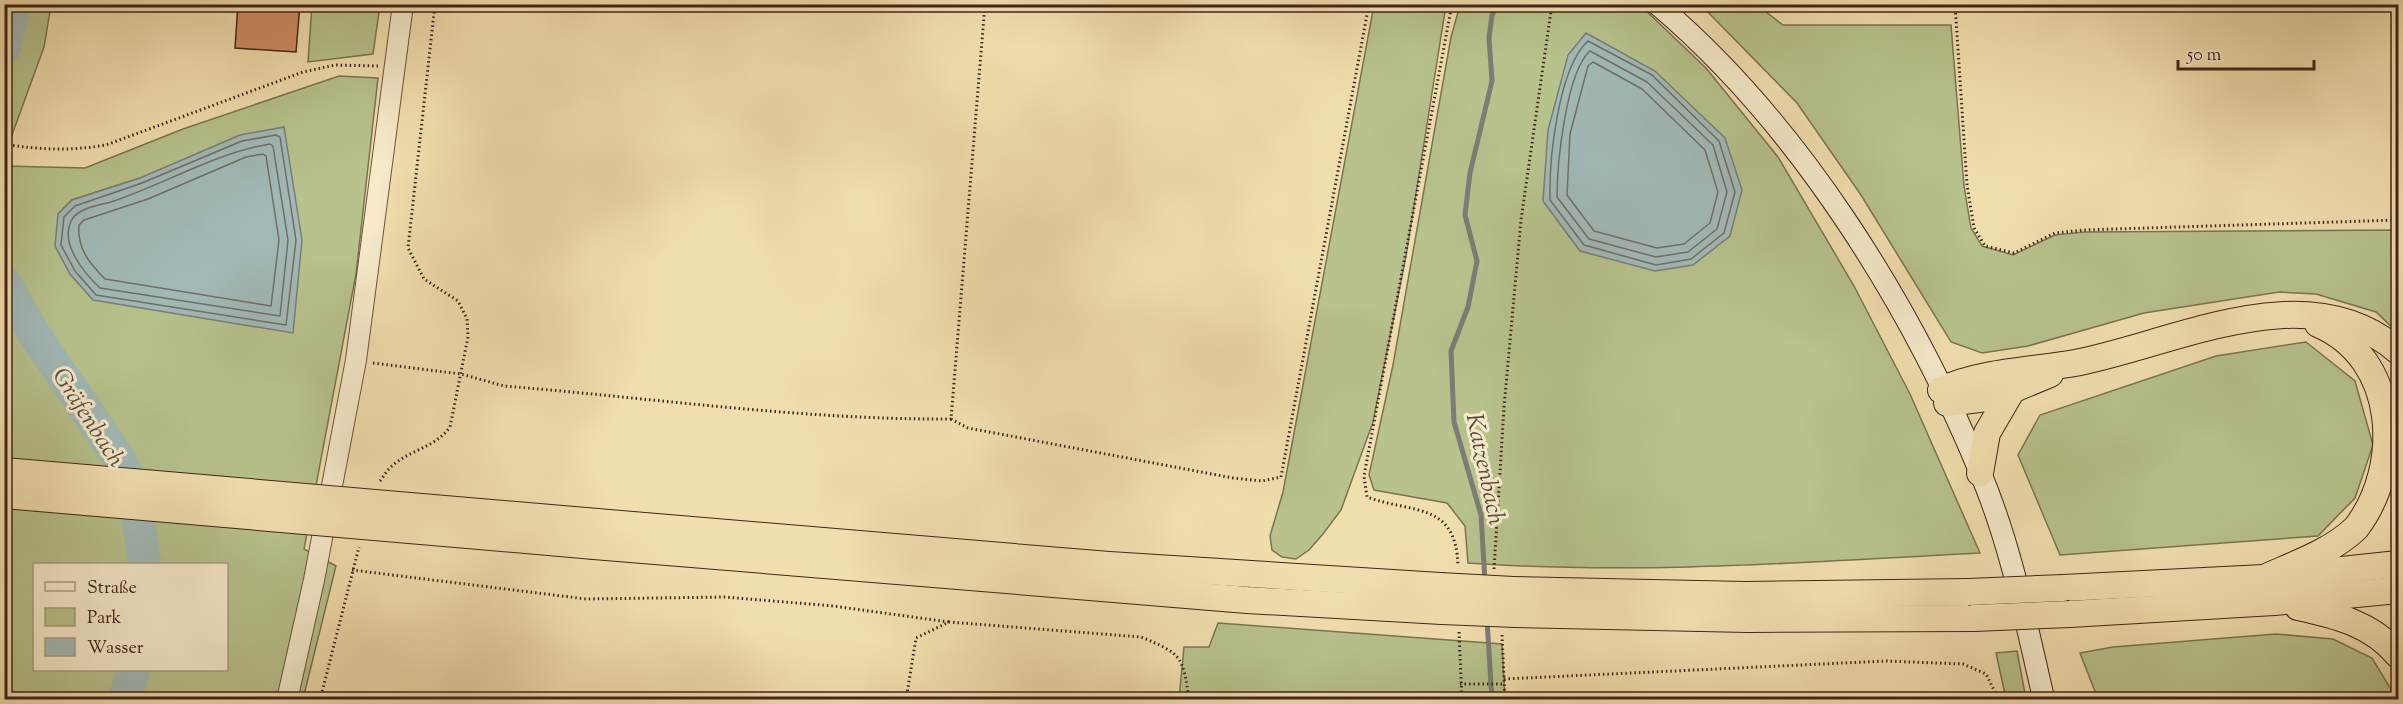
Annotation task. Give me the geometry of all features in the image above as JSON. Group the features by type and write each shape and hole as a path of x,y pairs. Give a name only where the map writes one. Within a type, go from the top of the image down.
{"highway":[{"path":"2264,578 2326,549 2356,528 2379,498 2391,464 2394,446 2392,418 2385,391 2366,360 2353,346 2330,330 2305,319 2287,315"},
{"path":"1944,397 1999,373 2075,363 2230,322 2287,315 2324,317 2342,321 2377,336 2398,351"},
{"path":"1944,397 1979,400 2011,392 2075,363"},
{"path":"1980,473 1988,433 2011,392"},
{"path":"4,471 595,534 1247,600 1451,618 1506,604 1745,595 1968,592 2063,588 2264,578 2398,564"},
{"path":"4,495 1440,586 1506,604 1748,619 1974,618 2070,614 2274,602 2398,590"},
{"path":"2274,602 2352,621 2383,640 2398,656"}],"main road":[{"path":"1657,4 1742,86 1797,151 1903,314 1980,473 2015,574 2044,699"}],"street":[{"path":"287,699 314,580 356,360 403,4"}],"path":[{"path":"435,4 408,248 424,279 458,301 464,309 468,337 461,374"},
{"path":"951,419 985,4"},
{"path":"356,360 461,374 504,386 776,411 889,419 951,419 968,428 1233,478 1262,481 1281,477 1369,4"},
{"path":"1452,4 1364,476 1367,496 1384,503 1421,509 1444,522 1457,543 1458,567"},
{"path":"1505,699 1506,604 1493,557 1521,220 1552,4"},
{"path":"1955,4 1967,185 1974,228 1985,246 2014,253 2055,233 2084,230 2398,220"},
{"path":"4,144 76,150 106,145 303,72 335,65 394,67"},
{"path":"352,570 586,599 725,597 844,608 949,622 1141,637 1168,648 1184,663 1189,699"},
{"path":"1451,618 1462,699"},
{"path":"906,699 916,638 949,622"},
{"path":"1504,679 1886,661 1963,664 1986,674 1999,699"},
{"path":"1460,684 1504,684"}],"green space":[{"path":"5,4 51,5 44,47 5,154"},
{"path":"312,5 380,5 373,54 308,62"},
{"path":"1374,5 1446,5 1406,256 1373,422 1341,510 1309,550 1296,559 1282,557 1272,550 1270,536 1283,492"},
{"path":"1460,5 1640,5 1706,68 1778,157 1854,286 1910,394 1980,553 1724,566 1596,568 1468,563 1465,526 1447,503 1374,490 1369,475 1393,365 1451,37"},
{"path":"1701,5 1757,5 1783,25 1951,25 1964,186 1971,228 1982,246 2013,255 2055,235 2084,232 2398,230 2398,333 2376,312 2316,294 2279,292 2144,313 2028,346 1982,353 1951,342 1861,195 1797,103"},
{"path":"339,76 378,78 356,274 304,549 336,566 303,699 5,700 5,166 85,168 183,129","holes":["140,178 58,214 72,200"]},
{"path":"2306,342 2355,381 2373,445 2355,498 2318,536 2060,555 2018,455 2040,415 2216,356"},
{"path":"1218,623 1502,644 1505,699 1179,699 1184,647 1209,647"},
{"path":"2276,634 2333,639 2372,658 2397,699 2098,699 2080,653 2113,647"},
{"path":"2017,651 2026,699 2006,699 1996,653"}],"water":[{"path":"1586,33 1655,71 1725,138 1742,190 1730,236 1693,265 1655,271 1580,251 1543,201 1548,130 1568,55"},
{"path":"284,127 302,240 293,333 93,300 70,274 55,246 58,214 72,200 140,178 240,135"}],"building":[{"path":"238,4 300,4 296,52 235,48"}],"waterway":[{"name":"Gräfenbach","path":"4,48 15,4"},
{"name":"Katzenbach","path":"1485,581 1481,515 1454,422 1451,351 1468,307 1477,261 1465,215 1470,173 1492,81 1489,38 1492,15 1499,4"},
{"name":"Gräfenbach","path":"4,281 34,334 116,454 133,486 145,563"},
{"name":"Katzenbach","path":"1487,620 1492,700"},
{"name":"Gräfenbach","path":"124,700 134,671"}]}
